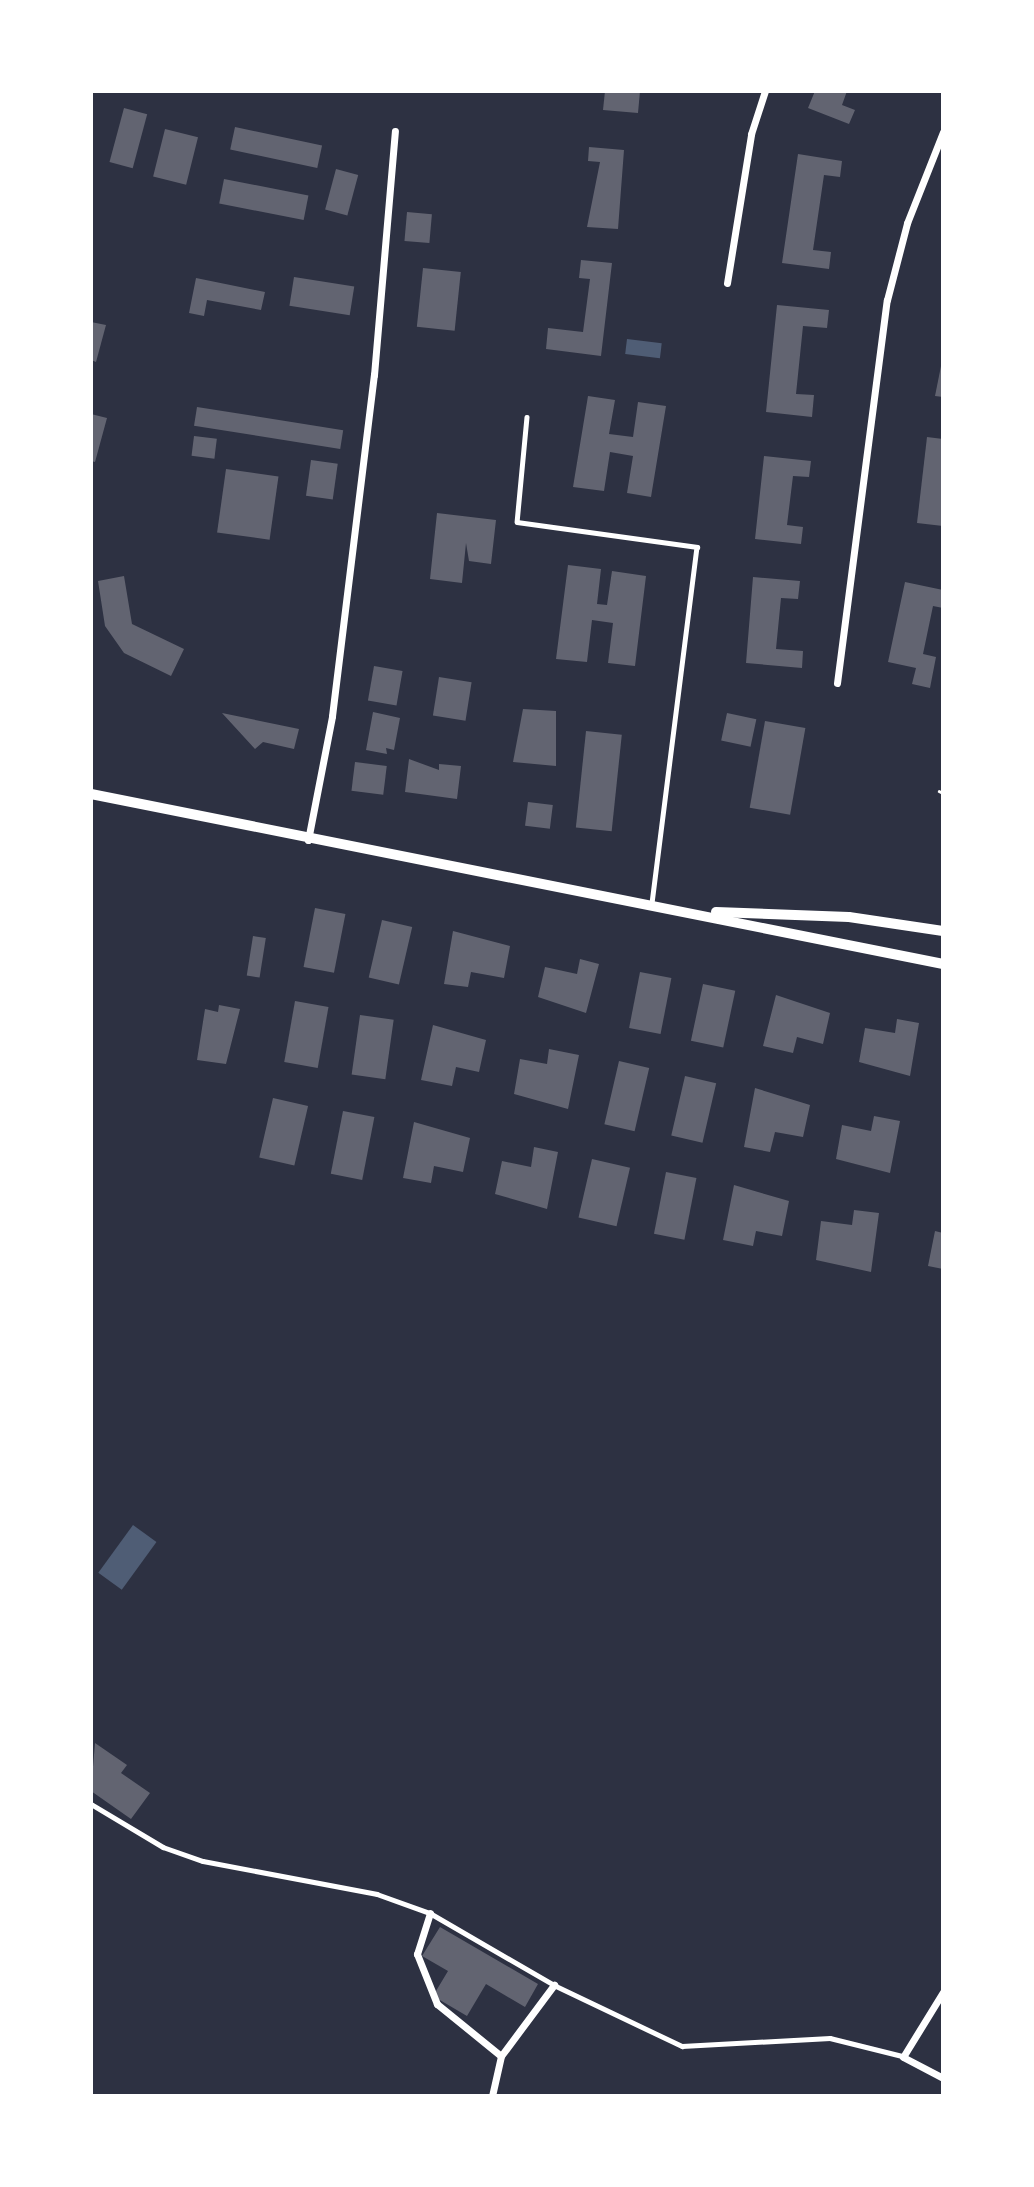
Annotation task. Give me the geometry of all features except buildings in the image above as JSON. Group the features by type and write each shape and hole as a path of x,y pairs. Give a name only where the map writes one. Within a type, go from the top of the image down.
{"street":[{"path":"726,283 746,158 765,91"},
{"path":"307,841 332,716 374,375 395,131"},
{"path":"837,683 890,280 943,132"},
{"path":"91,794 307,841 696,911 943,964"},
{"path":"696,911 849,917 943,931"},
{"path":"430,1913 417,1954 437,2004 501,2056"},
{"path":"492,2096 501,2056 554,1986"},
{"path":"943,1992 903,2057 943,2078"}],"lane":[{"path":"527,417 517,522 697,547 652,904"},
{"path":"91,1804 163,1847 203,1861 377,1894 430,1913 554,1986 682,2046 830,2038 903,2057"}],"water":[{"path":"627,339 662,343 660,358 625,354"},
{"path":"133,1525 156,1542 122,1590 98,1573"}]}
